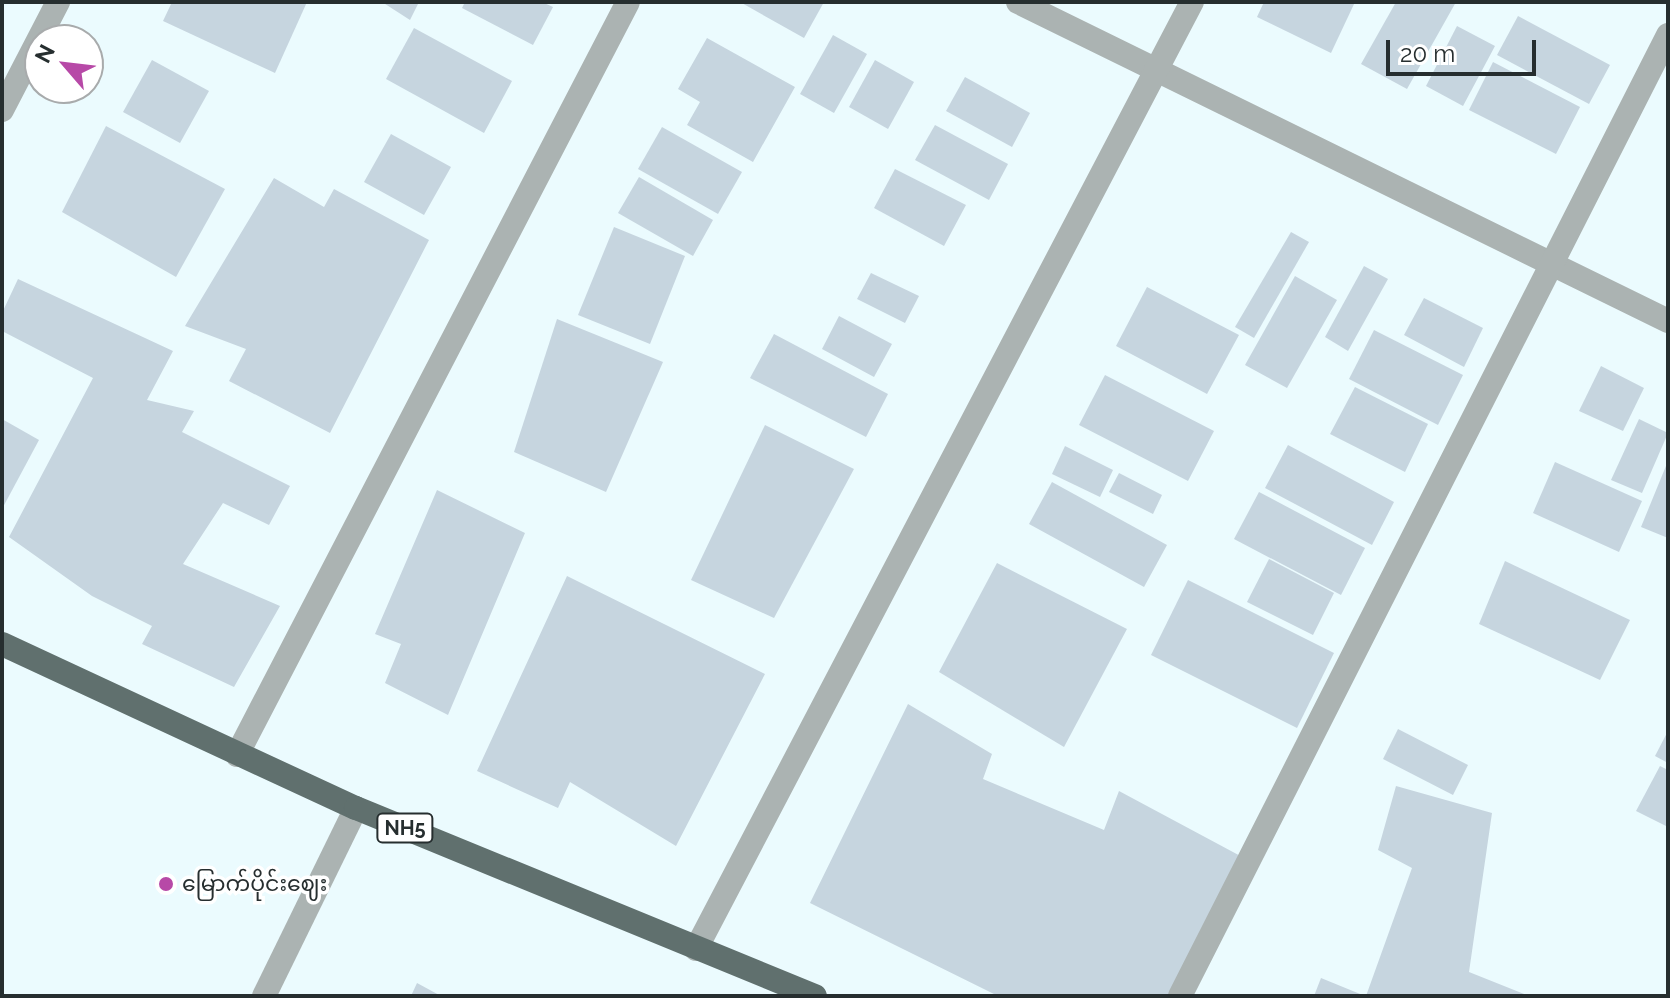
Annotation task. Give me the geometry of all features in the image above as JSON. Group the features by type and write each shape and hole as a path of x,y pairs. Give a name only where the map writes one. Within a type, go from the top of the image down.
{"highway":[{"name":"NH5","path":"2,644 356,808 815,996"}],"street":[{"path":"2,110 58,2"},
{"path":"237,755 628,2"},
{"path":"1018,2 1550,266 1668,321"},
{"path":"696,949 1192,2"},
{"path":"1180,996 1668,35"},
{"path":"264,996 356,808"}],"building":[{"path":"172,2 307,2 275,73 163,21"},
{"path":"382,2 419,2 410,20"},
{"path":"465,2 542,2 553,7 533,45 462,8"},
{"path":"740,2 824,2 804,38"},
{"path":"1264,2 1355,2 1331,53 1257,17"},
{"path":"1396,2 1456,2 1407,89 1361,64"},
{"path":"1518,16 1610,65 1589,104 1497,55"},
{"path":"1457,26 1495,46 1463,106 1426,86"},
{"path":"414,28 512,81 484,133 386,79"},
{"path":"833,35 867,54 834,113 800,94"},
{"path":"707,38 795,87 753,162 687,125 700,102 678,89"},
{"path":"152,60 209,91 180,143 123,112"},
{"path":"875,60 914,82 888,129 849,107"},
{"path":"1493,62 1580,107 1556,154 1469,110"},
{"path":"965,77 1030,113 1012,147 946,111"},
{"path":"935,125 1008,164 989,200 915,160"},
{"path":"106,126 225,189 176,277 62,212"},
{"path":"662,127 742,172 718,214 638,169"},
{"path":"391,134 451,167 424,215 364,182"},
{"path":"895,169 966,205 944,246 874,208"},
{"path":"639,177 713,220 693,256 618,213"},
{"path":"274,178 324,207 334,189 429,240 330,433 229,381 246,349 185,326"},
{"path":"614,227 685,256 650,344 578,315"},
{"path":"1291,232 1309,242 1254,338 1235,327"},
{"path":"1364,266 1388,279 1348,351 1325,337"},
{"path":"871,273 919,296 905,323 857,299"},
{"path":"1295,276 1337,300 1287,388 1245,365"},
{"path":"18,279 173,351 147,400 194,411 182,432 290,486 269,525 223,503 183,564 280,606 234,687 142,644 152,626 92,596 9,537 93,378 2,331 2,313"},
{"path":"1147,287 1239,335 1207,394 1116,346"},
{"path":"1424,298 1483,328 1464,367 1404,335"},
{"path":"839,316 892,344 874,377 822,349"},
{"path":"557,319 663,362 606,492 514,452"},
{"path":"1374,330 1463,375 1438,425 1349,379"},
{"path":"774,334 888,394 866,437 750,378"},
{"path":"1601,366 1644,388 1623,431 1579,411"},
{"path":"1105,375 1214,431 1188,481 1079,425"},
{"path":"1355,387 1428,424 1405,472 1330,434"},
{"path":"2,419 39,440 2,509"},
{"path":"1639,419 1668,433 1642,493 1611,480"},
{"path":"765,425 854,469 774,618 691,580"},
{"path":"1288,445 1394,502 1372,545 1265,488"},
{"path":"1065,446 1113,470 1100,497 1052,474"},
{"path":"1668,461 1668,538 1641,527"},
{"path":"1555,462 1642,501 1619,552 1533,513"},
{"path":"1119,473 1162,495 1153,514 1109,492"},
{"path":"1052,482 1167,545 1144,587 1029,524"},
{"path":"437,490 525,533 448,715 385,683 401,644 375,634"},
{"path":"1259,492 1365,548 1341,595 1234,539"},
{"path":"1269,559 1334,593 1313,635 1247,602"},
{"path":"1505,561 1630,620 1600,680 1479,624"},
{"path":"997,563 1127,629 1064,747 939,672"},
{"path":"567,576 765,674 676,846 570,782 558,808 477,771"},
{"path":"1188,580 1334,653 1297,728 1151,655"},
{"path":"908,704 992,754 983,779 1104,830 1119,791 1246,859 1179,996 998,996 810,903"},
{"path":"1398,729 1468,765 1453,795 1383,759"},
{"path":"1668,731 1668,763 1655,756"},
{"path":"1660,766 1668,770 1668,827 1636,811"},
{"path":"1396,786 1492,813 1469,972 1529,996 1366,996 1412,868 1378,850"},
{"path":"1321,978 1365,996 1314,996"},
{"path":"417,983 441,996 411,996"}],"place":[{"name":"မြောက်ပိုင်းဈေး","path":"166,884"}]}
